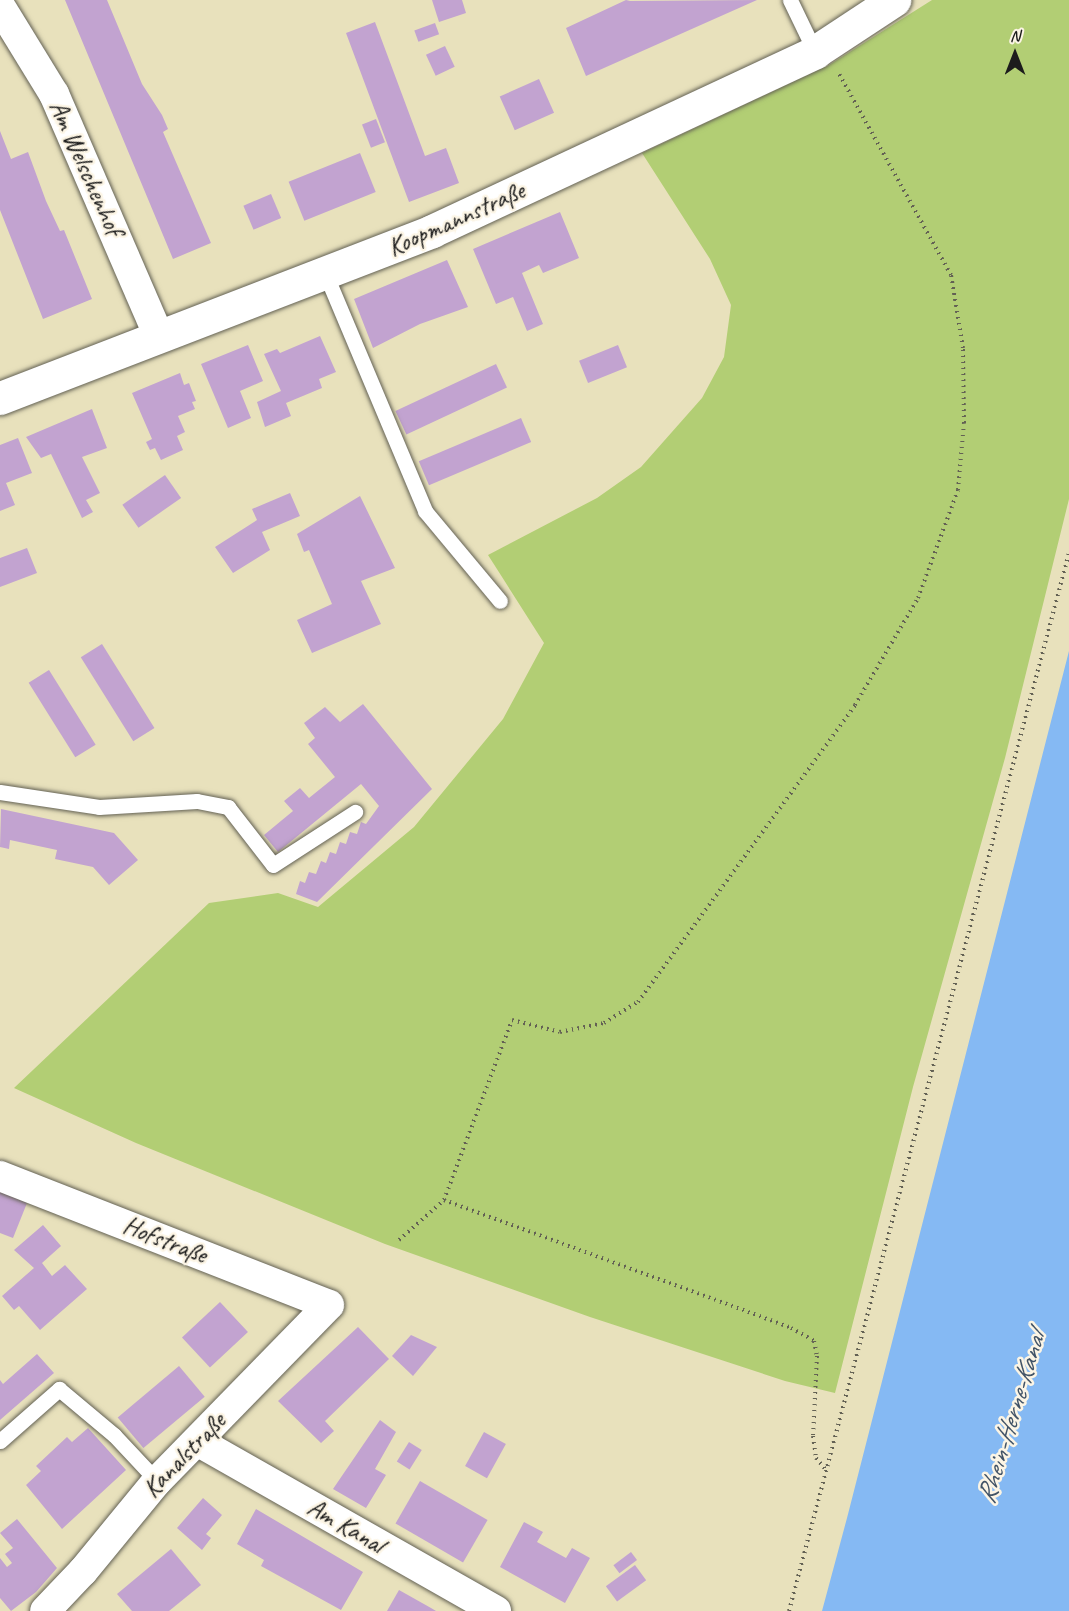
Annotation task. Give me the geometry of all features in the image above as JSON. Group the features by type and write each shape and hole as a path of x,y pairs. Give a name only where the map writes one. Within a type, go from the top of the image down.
{"street":[{"name":"Koopmannstraße","path":"0,398 326,275 432,231 819,49 894,0"},
{"name":"Am Welschenhof","path":"0,6 54,94 159,337"},
{"name":"Hofstraße","path":"0,1176 329,1305"},
{"name":"Kanalstraße","path":"45,1611 83,1571 157,1481 329,1305"},
{"name":"Am Kanal","path":"197,1441 496,1611"}],"lane":[{"path":"790,0 819,49"},
{"path":"326,275 425,511 500,601"},
{"path":"0,792 99,807 197,801 228,807 273,865 356,812"},
{"path":"0,1441 59,1389 114,1435 157,1481"}],"path":[{"path":"399,1240 444,1200 512,1020 560,1032 603,1023 638,1002 855,705 918,598 958,490 964,423 963,348 951,275 819,49"},
{"path":"789,1611 1069,553"},
{"path":"444,1200 791,1328 814,1341 817,1356 813,1436 816,1458 827,1471"}],"green space":[{"path":"932,0 1069,0 1069,499 1005,758 913,1087 835,1393 785,1381 590,1317 385,1244 136,1143 14,1088 209,903 278,893 318,907 414,827 503,719 544,643 488,555 597,498 641,467 702,398 724,357 731,305 710,259 642,153 829,65"}],"water":[{"name":"Rhein-Herne-Kanal","path":"1069,651 1069,1611 822,1611 847,1518"}],"building":[{"path":"65,0 107,0 142,84 162,115 168,129 163,132 211,243 173,259"},
{"path":"432,0 462,0 466,13 439,22"},
{"path":"626,0 757,0 586,76 566,28"},
{"path":"375,22 425,156 446,148 459,183 409,202 346,33"},
{"path":"435,23 439,34 418,42 414,31"},
{"path":"445,46 455,67 436,76 426,55"},
{"path":"539,79 554,113 515,130 500,96"},
{"path":"376,119 385,142 371,148 362,124"},
{"path":"0,131 11,159 28,152 46,201 60,231 64,230 92,299 43,319 0,210"},
{"path":"360,153 376,192 304,221 289,182"},
{"path":"271,194 281,218 254,230 243,206"},
{"path":"560,212 579,258 543,273 539,265 522,273 543,324 527,331 513,297 496,304 473,249"},
{"path":"447,260 468,307 420,324 373,348 354,299"},
{"path":"320,336 336,372 319,379 322,388 286,403 291,416 265,427 257,402 281,391 264,354 277,349 280,353"},
{"path":"248,345 263,381 240,391 251,418 228,428 201,364"},
{"path":"618,345 627,367 588,383 579,361"},
{"path":"496,364 507,388 406,434 395,411"},
{"path":"180,373 184,385 189,383 196,401 192,402 195,409 178,416 185,432 177,436 183,450 161,460 155,448 150,450 146,442 152,439 132,393"},
{"path":"92,409 107,448 82,457 100,493 86,500 93,512 82,518 51,454 41,458 26,437"},
{"path":"521,418 531,442 429,485 419,461"},
{"path":"18,438 32,473 6,483 15,505 0,511 0,445"},
{"path":"165,475 181,498 138,528 122,505"},
{"path":"290,493 300,516 262,532 270,550 233,573 215,547 257,520 252,509"},
{"path":"360,496 395,568 361,581 381,624 312,653 297,620 332,604 309,550 304,552 297,534"},
{"path":"27,548 37,573 0,587 0,558"},
{"path":"102,644 154,728 133,741 81,657"},
{"path":"49,670 96,745 75,757 29,683"},
{"path":"363,704 432,789 317,902 296,894 300,881 305,883 309,872 316,874 321,861 326,863 330,852 336,854 340,842 346,844 350,832 357,834 361,822 366,824 379,806 361,784 278,852 264,835 293,811 284,801 300,788 309,798 335,777 308,744 315,738 304,723 325,707 340,722"},
{"path":"1,809 114,833 138,860 109,885 93,867 55,859 57,850 10,840 9,849 0,847"},
{"path":"0,1191 27,1203 13,1238 0,1233"},
{"path":"43,1225 61,1246 42,1263 52,1276 65,1265 87,1289 40,1330 19,1306 14,1310 2,1296 34,1268 14,1250"},
{"path":"220,1302 248,1332 210,1367 182,1337"},
{"path":"358,1327 389,1359 325,1421 334,1431 321,1443 278,1401"},
{"path":"411,1335 437,1347 413,1376 392,1356"},
{"path":"37,1354 54,1373 0,1420 0,1380 3,1384"},
{"path":"179,1366 205,1397 143,1448 118,1417"},
{"path":"380,1420 396,1432 375,1469 386,1475 366,1508 333,1489"},
{"path":"88,1428 126,1470 62,1529 26,1485 41,1471 36,1466 67,1437 72,1442"},
{"path":"484,1432 506,1444 487,1478 465,1466"},
{"path":"409,1442 422,1450 410,1469 397,1462"},
{"path":"420,1481 488,1520 463,1562 396,1523"},
{"path":"203,1498 222,1515 206,1534 211,1538 202,1550 177,1528"},
{"path":"256,1509 363,1572 341,1610 261,1566 264,1560 237,1544"},
{"path":"17,1519 57,1568 36,1592 11,1611 0,1598 0,1558 7,1567 12,1563 5,1554 13,1548 0,1533"},
{"path":"524,1522 543,1532 537,1542 566,1558 572,1548 590,1558 565,1603 500,1567"},
{"path":"171,1549 201,1585 169,1611 132,1611 117,1594"},
{"path":"631,1552 637,1560 619,1573 613,1565"},
{"path":"635,1565 646,1580 617,1602 606,1586"},
{"path":"399,1590 431,1608 436,1611 387,1611"}]}
